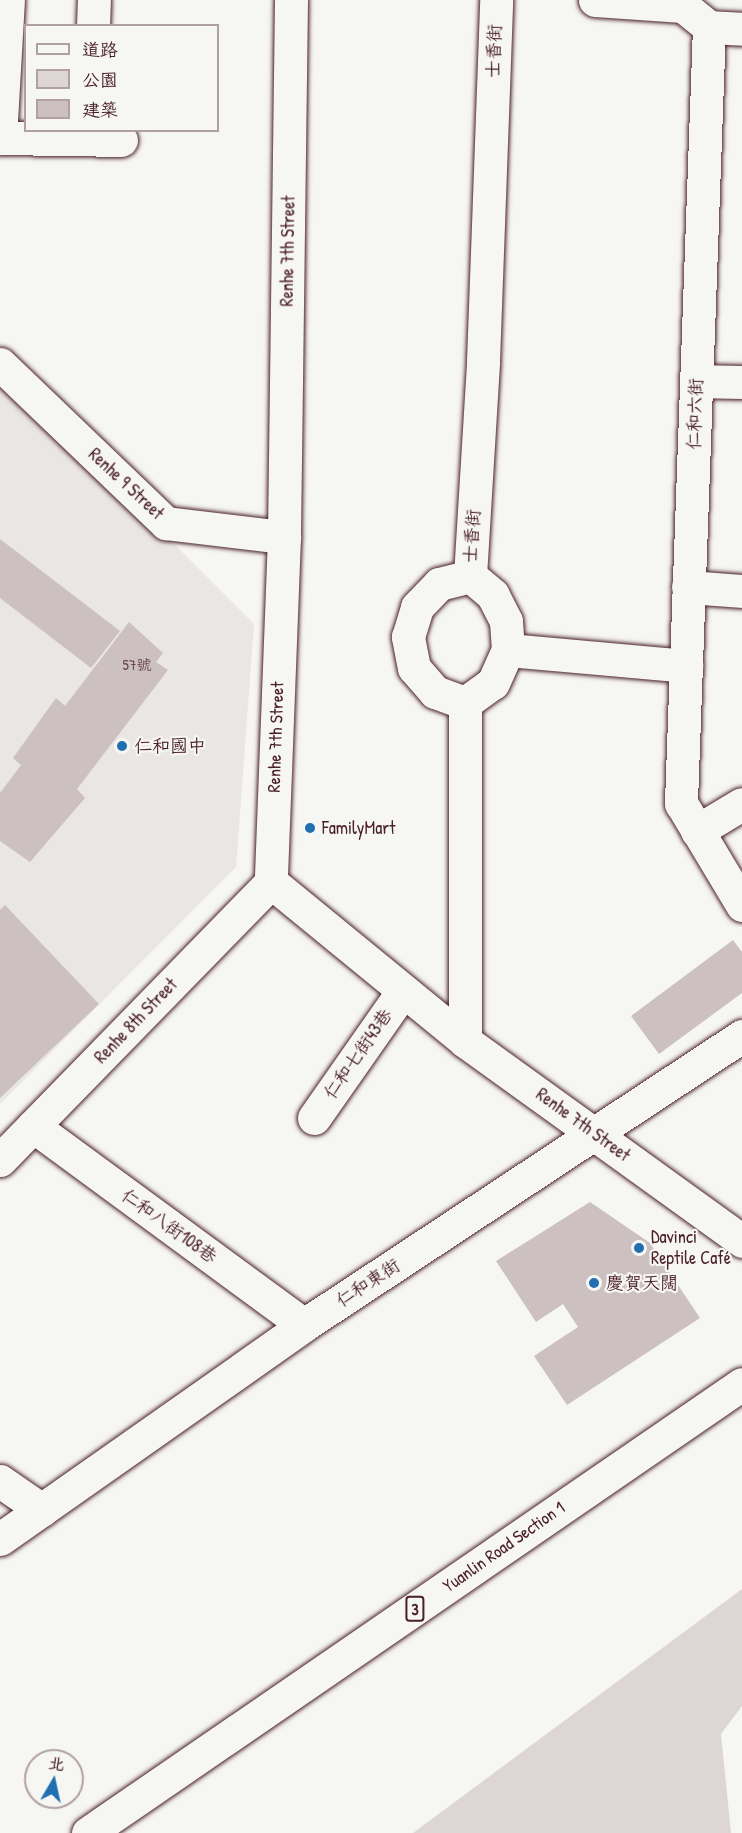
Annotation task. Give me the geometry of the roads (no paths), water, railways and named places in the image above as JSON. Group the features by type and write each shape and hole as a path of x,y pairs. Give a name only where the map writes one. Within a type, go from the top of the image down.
{"street":[{"path":"8,0 16,35 0,138 121,140"},
{"path":"93,24 94,0"},
{"name":"Renhe 7th Street","path":"291,0 284,537 271,882 465,1041 742,1241"},
{"name":"士香街","path":"465,703 493,683 508,651 506,621 493,594 470,576 483,361 496,0"},
{"path":"595,0 683,6 709,27 742,29"},
{"name":"仁和六街","path":"709,27 681,803 742,905"},
{"name":"Renhe 9 Street","path":"0,364 166,523 284,537"},
{"path":"696,381 742,382"},
{"path":"465,1041 465,703 435,692 414,668 408,637 417,607 424,599 439,585 470,576"},
{"path":"688,587 742,591"},
{"path":"508,651 686,666"},
{"path":"697,831 742,804"},
{"name":"Renhe 8th Street","path":"0,1160 271,882"},
{"name":"仁和七街43巷","path":"314,1118 403,990"},
{"name":"仁和東街","path":"0,1539 304,1325 742,1036"},
{"name":"仁和八街108巷","path":"33,1126 304,1325"},
{"name":"Yuanlin Road Section 1","path":"88,1833 742,1384"},
{"path":"0,1481 42,1510"}],"place":[{"name":"仁和國中","path":"122,746"},
{"name":"FamilyMart","path":"310,828"},
{"name":"Davinci Reptile Café","path":"639,1248"},
{"name":"慶賀天闊","path":"594,1283"}]}
